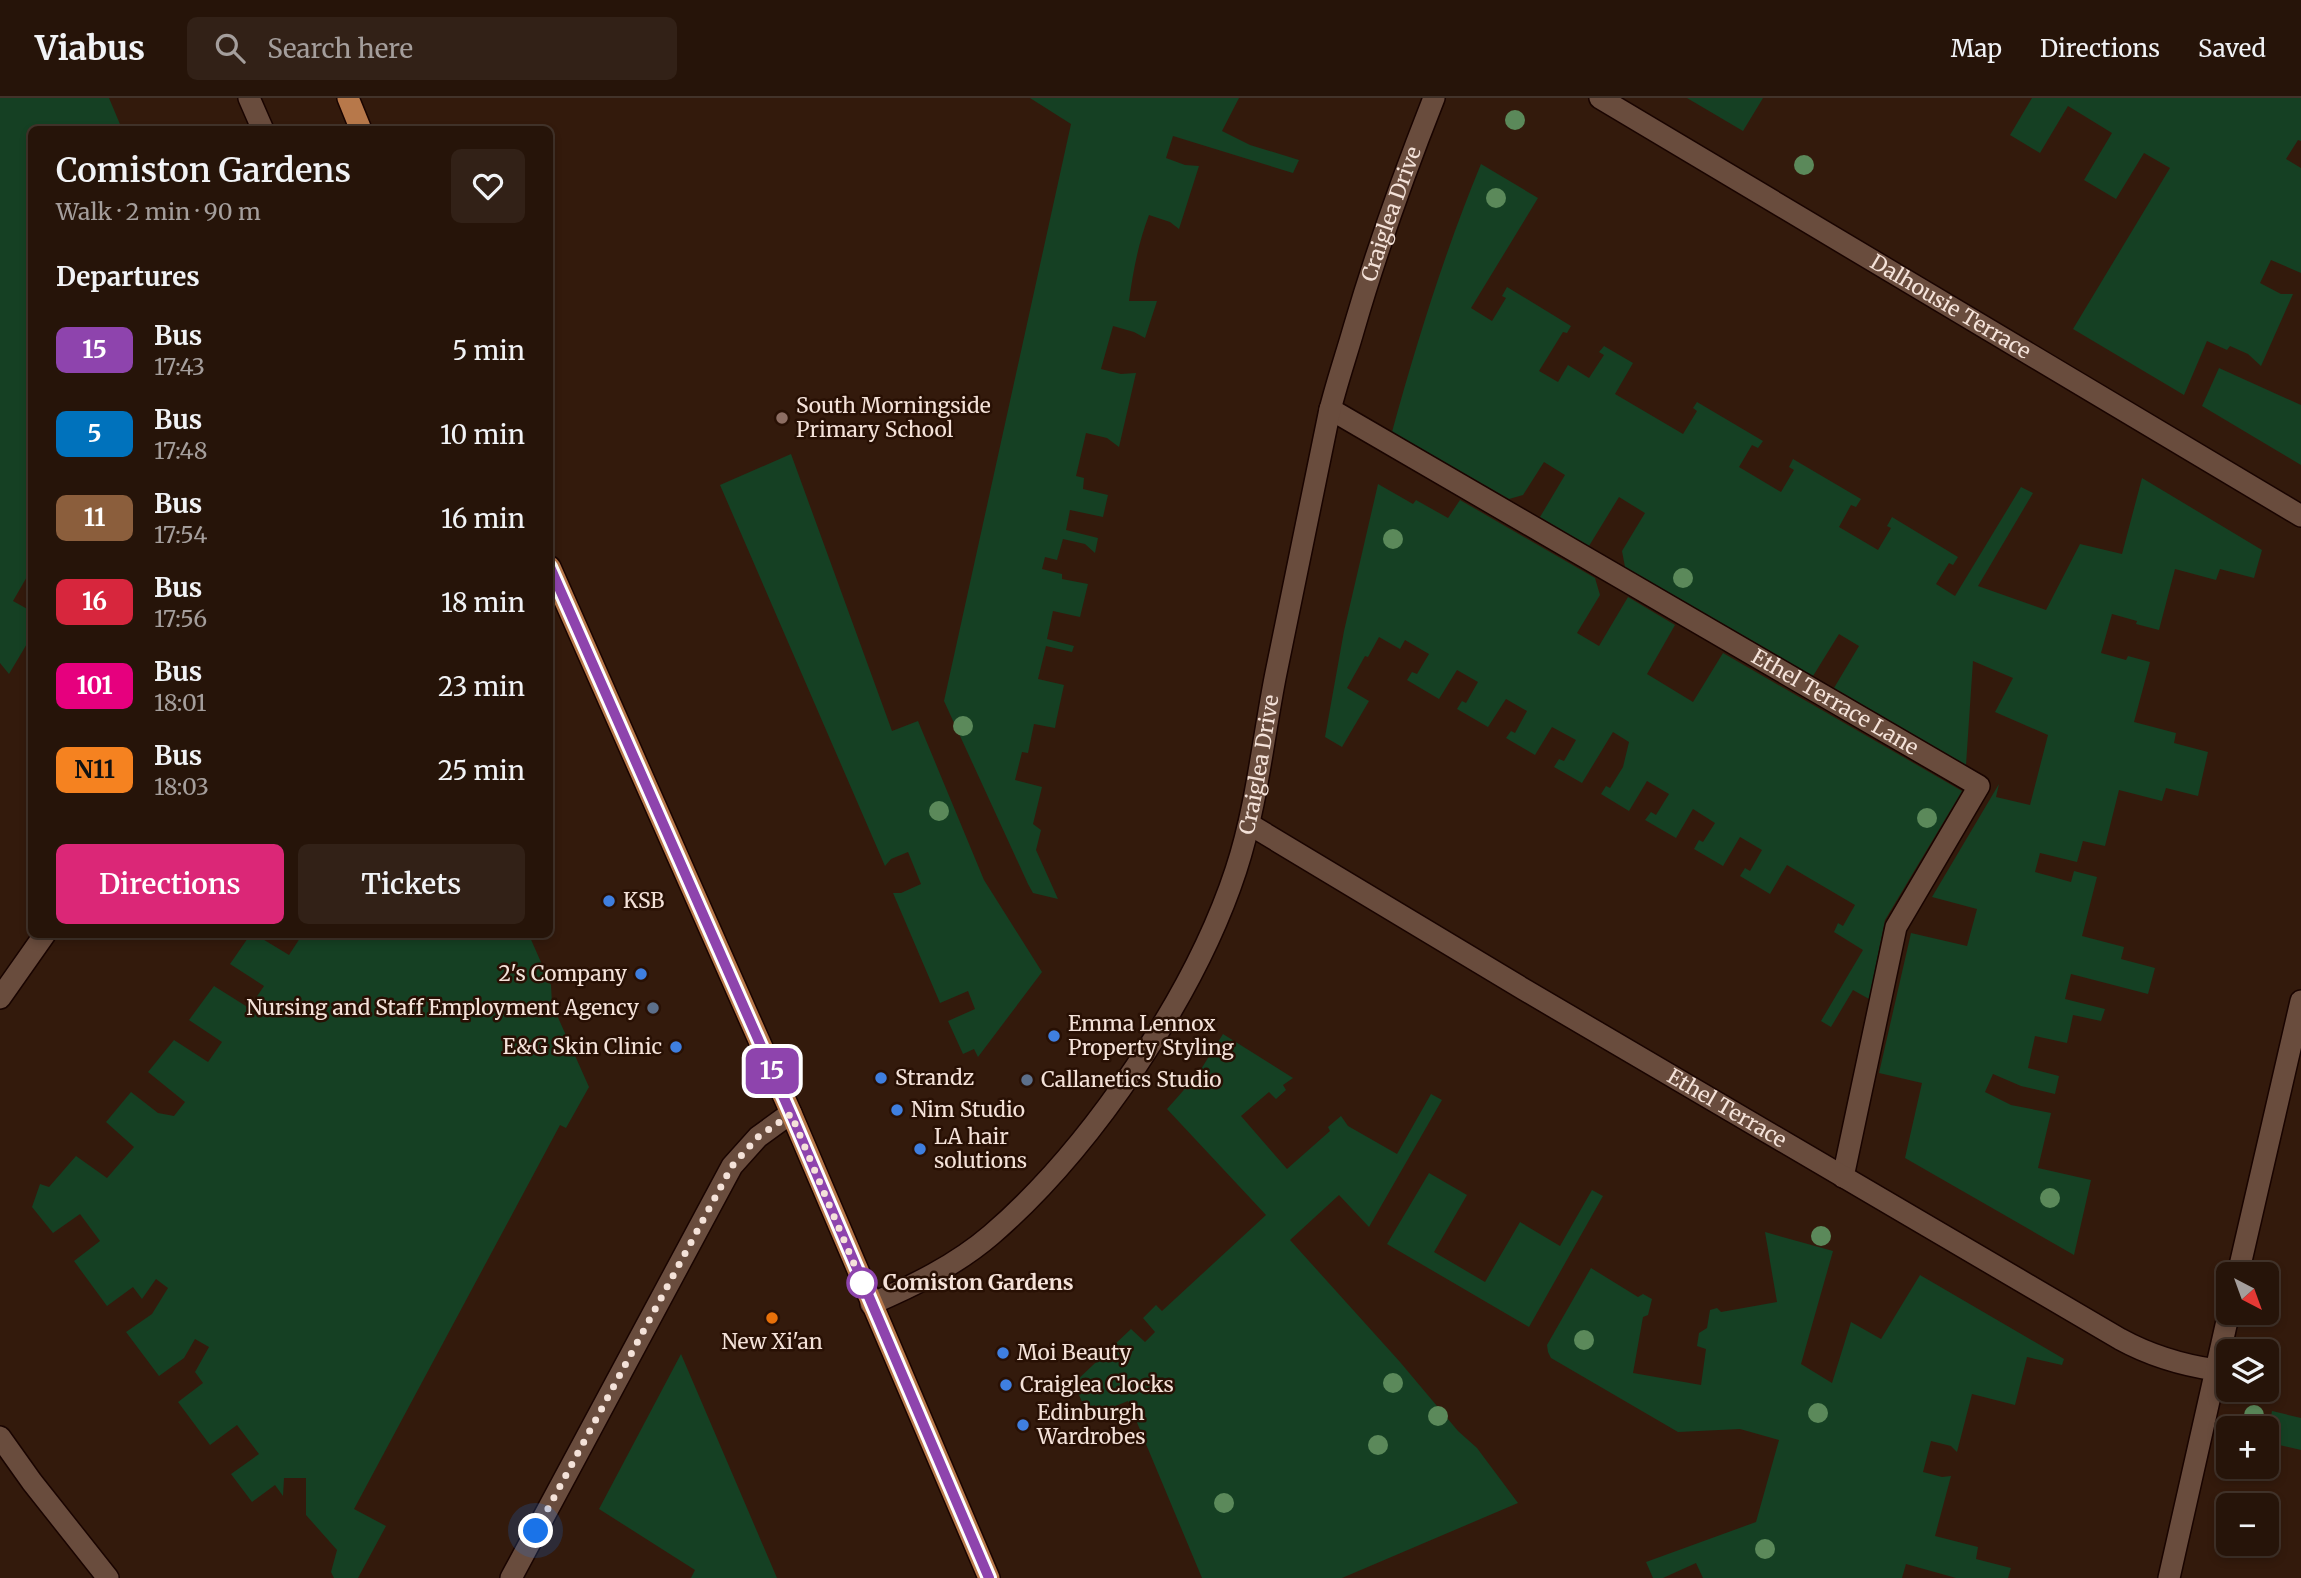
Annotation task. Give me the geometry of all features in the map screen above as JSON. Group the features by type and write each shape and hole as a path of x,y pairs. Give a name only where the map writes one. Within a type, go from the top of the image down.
{"main road":[{"path":"348,98 359,126"},
{"path":"553,574 791,1114 989,1578"}],"street":[{"path":"249,98 261,126"},
{"name":"Craiglea Drive","path":"871,1304 932,1275 990,1236 1042,1185 1081,1140 1130,1074 1198,961 1223,909 1249,824 1276,672 1330,410 1374,261 1402,178 1434,98"},
{"name":"Dalhousie Terrace","path":"1600,98 2301,516"},
{"name":"Ethel Terrace Lane","path":"1330,410 1979,786 1896,926 1843,1177"},
{"name":"Ethel Terrace","path":"1249,824 1843,1177 2139,1349 2180,1364 2216,1370"},
{"path":"0,998 42,938"},
{"path":"2241,1262 2301,1001"},
{"path":"511,1578 732,1166 758,1137 791,1114"},
{"path":"2169,1578 2216,1370"},
{"path":"0,1437 108,1578"}],"green space":[{"path":"0,98 109,98 121,126 28,126 28,575 13,601 28,609 28,642 9,674 0,663"},
{"path":"1030,98 1239,98 1222,131 1250,145 1299,160 1293,173 1173,136 1166,158 1185,165 1199,166 1179,229 1170,222 1149,215 1145,226 1136,258 1129,301 1157,301 1145,338 1113,326 1101,369 1121,374 1136,373 1119,447 1107,438 1086,433 1076,476 1084,478 1083,489 1108,495 1103,517 1070,510 1066,530 1098,538 1095,553 1085,544 1063,539 1057,560 1045,557 1042,569 1062,574 1062,579 1088,584 1080,617 1053,611 1047,639 1074,646 1072,652 1046,646 1038,679 1064,685 1055,728 1034,724 1028,753 1022,752 1015,780 1042,787 1033,824 1041,830 1036,850 1058,899 1033,893 944,701 1071,124"},
{"path":"1687,98 1763,98 1743,131"},
{"path":"2032,98 2301,98 2301,141 2298,140 2286,159 2301,168 2301,273 2271,260 2260,283 2281,294 2293,294 2261,366 2248,354 2230,346 2227,350 2207,341 2184,395 2073,329 2170,168 2144,153 2116,199 2084,180 2112,133 2068,106 2040,153 2010,135"},
{"path":"1481,164 1538,198 1471,308 1492,321 1506,298 1502,296 1507,287 1571,326 1567,333 1563,332 1539,371 1558,382 1568,365 1589,378 1604,355 1599,352 1604,346 1633,363 1615,394 1683,434 1697,411 1693,408 1697,402 1763,441 1758,448 1752,445 1739,467 1781,492 1794,470 1789,467 1793,459 1861,499 1856,507 1851,505 1839,527 1878,550 1891,528 1887,526 1892,517 1958,557 1953,565 1949,563 1936,584 1955,596 2021,487 2033,493 1978,586 2046,610 2080,544 2122,554 2142,478 2262,550 2254,578 2220,569 2216,580 2175,569 2159,630 2112,614 2101,653 2126,660 2128,656 2150,662 2134,722 2176,733 2174,743 2208,752 2198,796 2166,788 2162,801 2119,790 2105,846 2083,841 2077,862 2040,853 2035,872 2071,882 2074,871 2097,877 2082,936 2124,947 2121,959 2155,968 2148,994 2071,974 2065,999 2105,1009 2101,1021 2073,1015 2067,1043 2035,1036 2028,1068 2059,1076 2055,1094 2021,1086 1993,1074 1985,1092 2011,1105 2051,1113 2038,1168 2091,1180 2074,1255 1905,1158 1922,1083 1879,1073 1911,933 1967,946 1977,909 1932,897 1999,784 1996,797 2030,805 2048,735 1995,712 2013,678 1973,661 1966,765 1834,688 1859,646 1839,634 1813,676 1625,567 1622,551 1645,513 1619,497 1589,546 1540,517 1565,475 1544,462 1523,495 1509,499 1392,432 1432,296"},
{"path":"2219,368 2301,405 2301,465 2202,406"},
{"path":"791,454 892,731 918,721 984,880 1042,972 978,1057 974,1049 963,1054 948,1021 975,1009 968,991 940,1003 893,893 901,893 921,884 908,852 891,859 885,866 720,485"},
{"path":"1378,484 1413,504 1416,500 1448,518 1460,500 1595,578 1600,595 1577,633 1599,646 1628,597 1675,625 1647,674 1693,702 1723,653 1962,791 1885,920 1869,999 1853,990 1831,1027 1821,1021 1863,950 1834,932 1838,923 1843,926 1855,905 1787,865 1770,894 1740,876 1745,868 1750,871 1762,850 1740,837 1723,866 1694,849 1699,840 1703,842 1715,823 1693,809 1676,838 1645,820 1651,812 1656,815 1669,794 1647,781 1629,811 1601,794 1606,786 1610,788 1623,767 1629,742 1613,732 1582,783 1554,767 1559,759 1564,761 1576,740 1552,727 1535,755 1506,738 1511,731 1515,733 1527,711 1506,699 1488,727 1457,709 1462,701 1466,703 1478,682 1457,670 1439,699 1407,680 1412,672 1417,674 1429,654 1405,640 1400,649 1379,637 1347,688 1369,701 1342,747 1325,737 1344,631"},
{"path":"248,938 261,938 289,955 300,938 530,938 551,985 552,1004 589,1087 566,1128 560,1125 354,1509 386,1526 358,1578 334,1578 331,1572 337,1550 306,1515 306,1478 284,1478 283,1496 275,1485 252,1502 231,1474 259,1454 237,1425 210,1445 178,1402 203,1383 195,1372 209,1347 195,1339 184,1358 159,1376 126,1332 152,1314 168,1288 156,1279 142,1299 133,1287 107,1306 74,1261 100,1241 80,1214 53,1233 32,1207 40,1184 49,1187 76,1156 107,1178 134,1147 106,1122 131,1092 158,1113 174,1116 185,1102 148,1072 174,1040 208,1062 222,1042 189,1020 214,986 249,1008 264,986 230,964"},
{"path":"1223,1034 1293,1078 1283,1085 1286,1090 1276,1099 1269,1092 1241,1116 1287,1169 1330,1131 1328,1127 1341,1116 1348,1126 1397,1154 1431,1094 1442,1100 1369,1227 1339,1195 1290,1240 1458,1431 1477,1448 1518,1503 1342,1578 1202,1578 1128,1401 1098,1413 1095,1405 1085,1409 1074,1383 1131,1329 1145,1342 1155,1332 1143,1318 1156,1305 1162,1311 1266,1215 1167,1109 1198,1074"},
{"path":"1429,1173 1467,1195 1434,1252 1485,1282 1520,1222 1560,1246 1592,1190 1603,1196 1529,1327 1387,1244"},
{"path":"1765,1232 1833,1251 1801,1364 1832,1383 1851,1322 1881,1339 1920,1275 2064,1359 2062,1365 2027,1357 2015,1405 1972,1394 1957,1452 1951,1446 1931,1441 1923,1472 1942,1477 1951,1476 1935,1536 1978,1547 1976,1559 2011,1568 2008,1578 1956,1578 1906,1564 1902,1578 1703,1578 1696,1563 1663,1578 1653,1578 1646,1562 1756,1522 1779,1440 1740,1429 1678,1432 1551,1358 1547,1345 1591,1268 1638,1297 1643,1294 1652,1299 1648,1315 1643,1317 1633,1373 1701,1385 1706,1349 1697,1346 1699,1333 1707,1328 1710,1310 1717,1308 1721,1312 1777,1302"},
{"path":"681,1354 777,1578 691,1578 695,1570 599,1509"},
{"path":"2272,1411 2301,1418 2301,1450 2279,1445 2279,1416 2271,1416"}],"bus line":[{"name":"15","path":"553,574 791,1114 989,1578"}],"place":[{"name":"South Morningside Primary School","path":"782,418"},
{"name":"KSB","path":"609,901"},
{"name":"2's Company","path":"641,974"},
{"name":"Nursing and Staff Employment Agency","path":"653,1008"},
{"name":"Emma Lennox Property Styling","path":"1054,1036"},
{"name":"E&G Skin Clinic","path":"676,1047"},
{"name":"Strandz","path":"881,1078"},
{"name":"Callanetics Studio","path":"1027,1080"},
{"name":"Nim Studio","path":"897,1110"},
{"name":"LA hair solutions","path":"920,1149"},
{"name":"Comiston Gardens","path":"862,1283"},
{"name":"New Xi'an","path":"772,1318"},
{"name":"Moi Beauty","path":"1003,1353"},
{"name":"Craiglea Clocks","path":"1006,1385"},
{"name":"Edinburgh Wardrobes","path":"1023,1425"}],"route":[{"path":"536,1531 725,1177 758,1137 791,1114 862,1283"}]}
